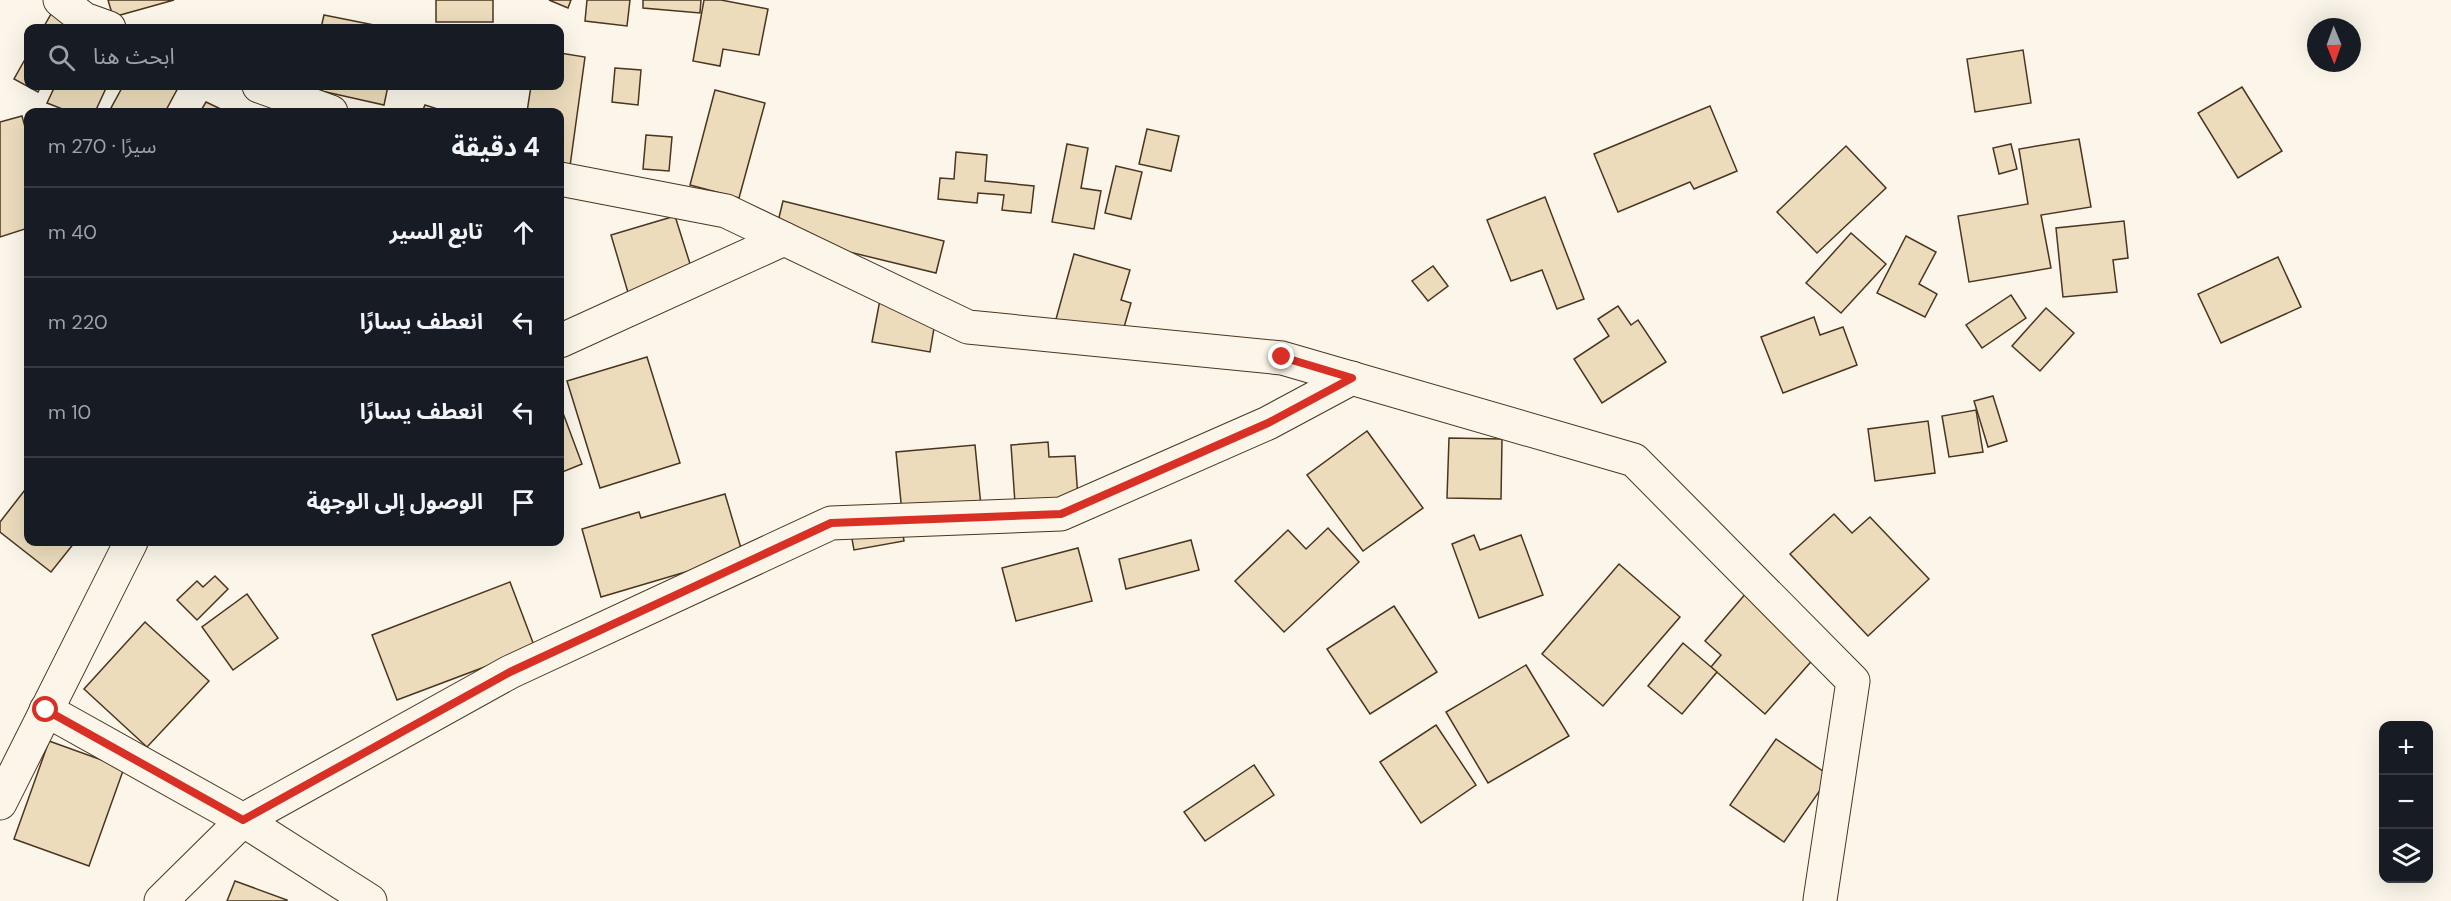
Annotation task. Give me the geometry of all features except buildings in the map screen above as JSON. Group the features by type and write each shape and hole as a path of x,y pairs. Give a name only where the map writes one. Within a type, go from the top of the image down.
{"street":[{"path":"60,0 84,19 98,24"},
{"path":"270,90 320,108"},
{"path":"564,180 726,211 968,327 1282,357 1634,460 1853,681 1820,900"},
{"path":"564,339 784,239"},
{"path":"161,901 243,820 510,672 831,523 1061,514 1268,423 1352,378"},
{"path":"0,803 129,546"},
{"path":"46,710 243,820 370,901"}],"route":[{"path":"46,710 243,820 510,672 831,523 1061,514 1268,423 1352,378 1282,357"}]}
